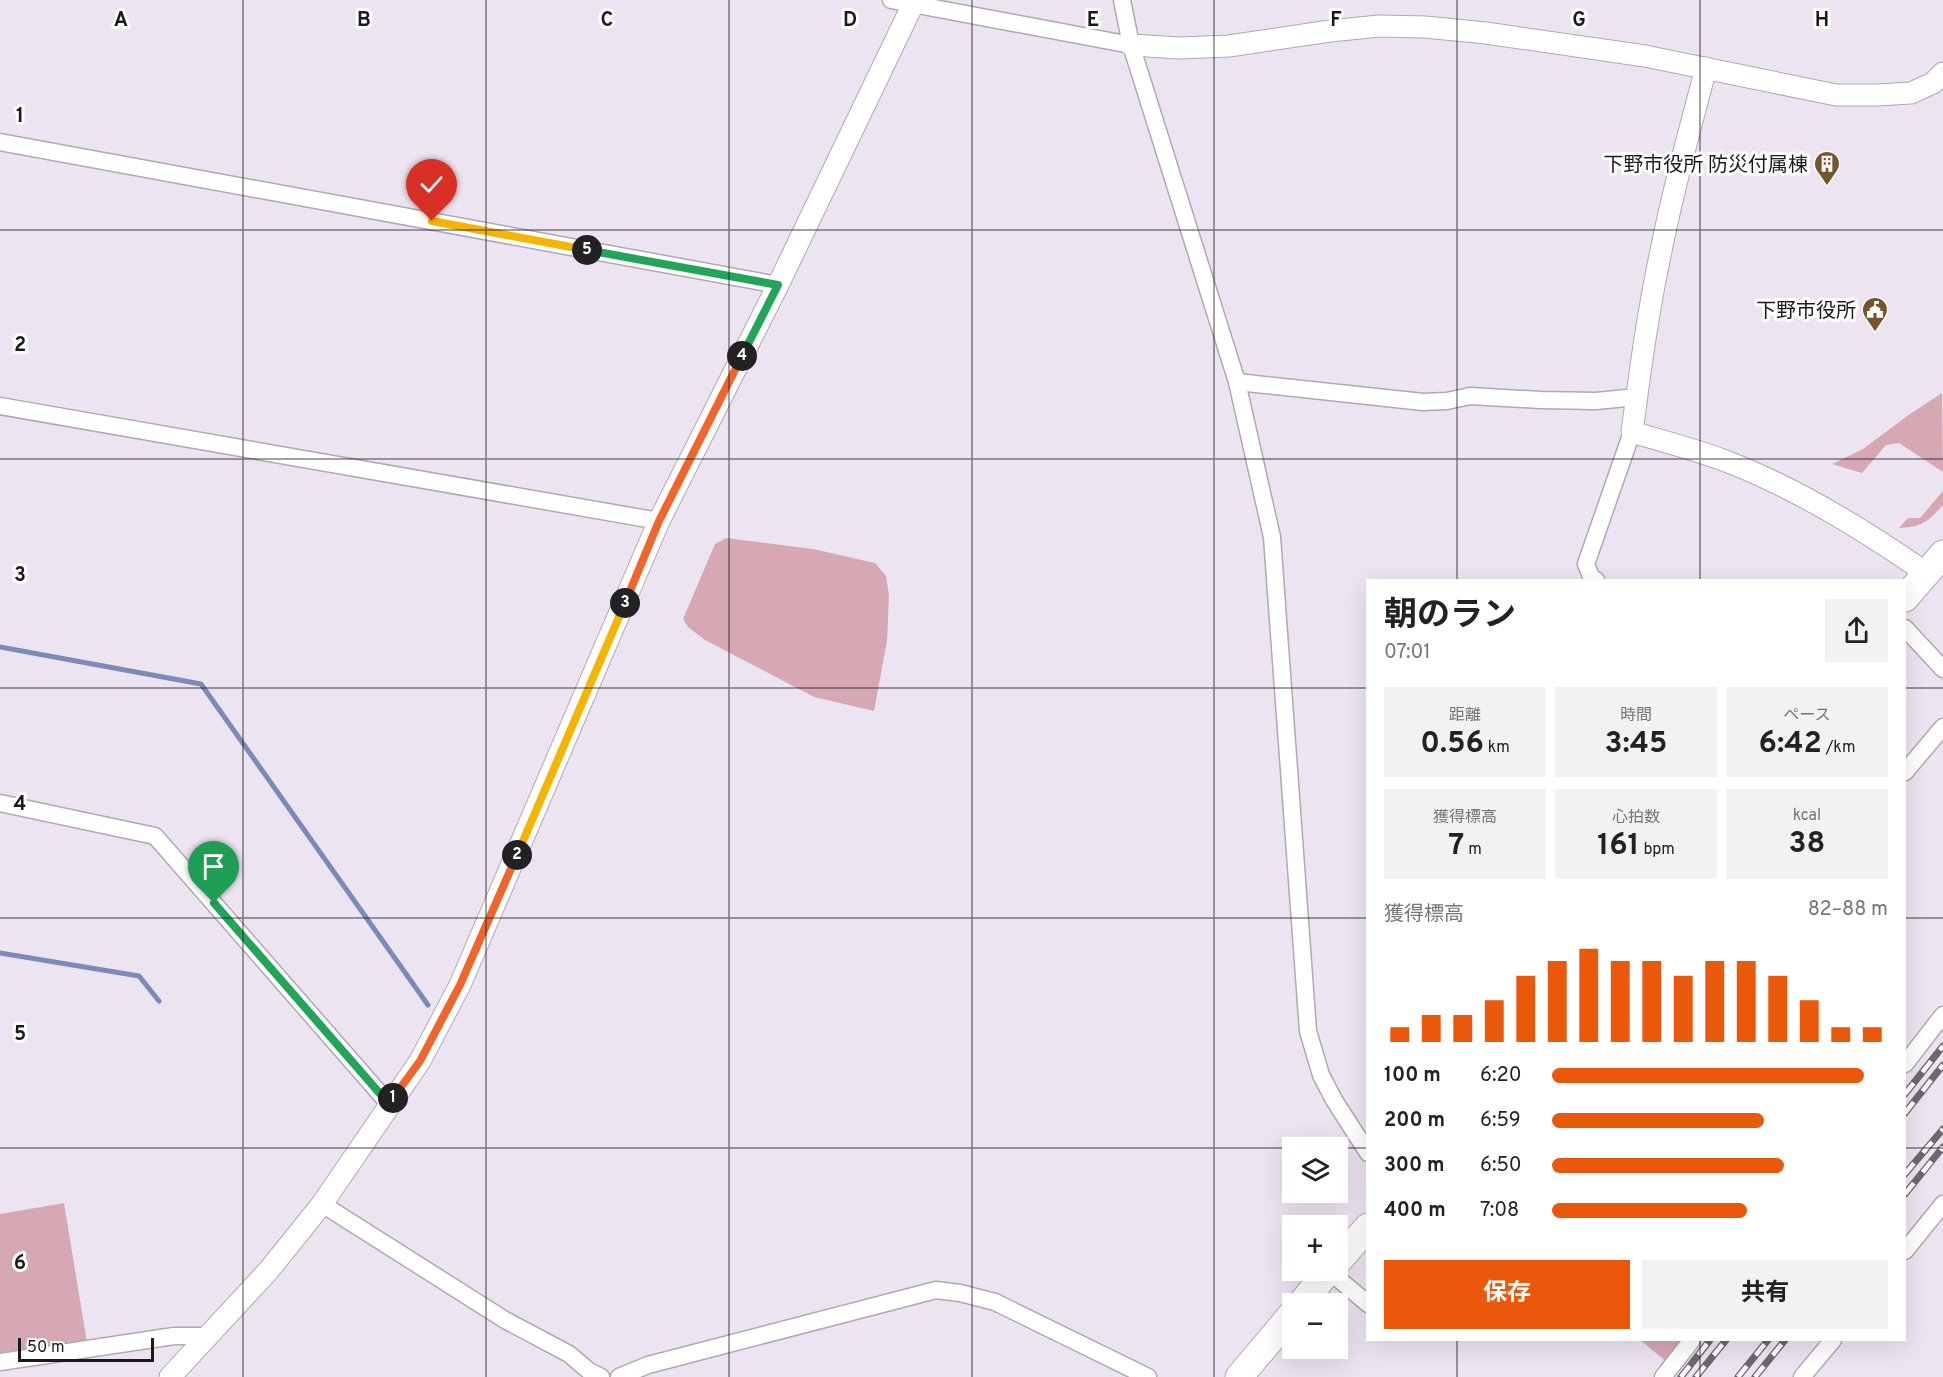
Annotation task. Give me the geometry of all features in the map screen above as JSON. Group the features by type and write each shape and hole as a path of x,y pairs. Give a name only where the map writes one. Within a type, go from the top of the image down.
{"highway":[{"path":"1906,597 1935,564"},
{"path":"1348,1250 1366,1229"},
{"path":"1310,1293 1320,1281"},
{"path":"1239,1377 1282,1326"}],"street":[{"path":"891,0 914,2 1131,45 1180,48 1229,46 1379,26 1425,27 1645,56 1836,95 1911,93 1933,83 1943,74"},
{"path":"1122,0 1131,45 1237,382 1272,537 1308,1031 1321,1075 1366,1150"},
{"path":"170,1377 270,1270 322,1204 420,1061 460,985 659,521 778,285 914,2"},
{"path":"1592,579 1586,564 1632,432 1661,249 1680,165 1706,68"},
{"path":"0,142 778,285"},
{"path":"1237,382 1423,402 1447,401 1470,396 1596,401 1637,397"},
{"path":"0,406 659,521"},
{"path":"1632,432 1723,460 1758,475 1893,550 1935,564"},
{"path":"1906,629 1943,669"},
{"path":"1906,771 1943,727"},
{"path":"0,803 155,836 389,1104"},
{"path":"1906,1063 1943,1015"},
{"path":"322,1204 505,1320 569,1354 589,1371 601,1377"},
{"path":"1906,1250 1943,1204"},
{"path":"1342,1281 1366,1302"},
{"path":"619,1377 648,1365 936,1290 960,1293 994,1302 1148,1377"},
{"path":"0,1362 174,1336 208,1336"},
{"path":"1663,1377 1691,1341"},
{"path":"1802,1377 1832,1341"}],"shaded area":[{"path":"1942,393 1943,472 1899,443 1886,445 1862,473 1832,464 1863,449"},
{"path":"1943,491 1943,505 1929,519 1919,525 1899,528 1908,518 1920,518"},
{"path":"726,538 813,549 875,563 886,576 889,595 887,641 874,711 814,697 705,640 688,627 683,619 715,544"},
{"path":"64,1203 88,1349 0,1362 0,1214"},
{"path":"1641,1341 1685,1341 1667,1362"}],"waterway":[{"path":"0,647 201,684 428,1005"},
{"path":"0,953 139,976 159,1001"}],"railway":[{"path":"1906,1093 1943,1046"},
{"path":"1906,1112 1943,1065"},
{"path":"1906,1173 1943,1129"},
{"path":"1906,1193 1943,1147"},
{"path":"1681,1377 1709,1341"},
{"path":"1696,1377 1725,1341"},
{"path":"1738,1377 1767,1341"},
{"path":"1755,1377 1784,1341"}],"place":[{"name":"下野市役所 防災付属棟","path":"1827,187"},
{"name":"下野市役所","path":"1875,333"}],"route":[{"path":"214,903 389,1104 420,1061 460,985 659,521 778,285 432,221"}]}
